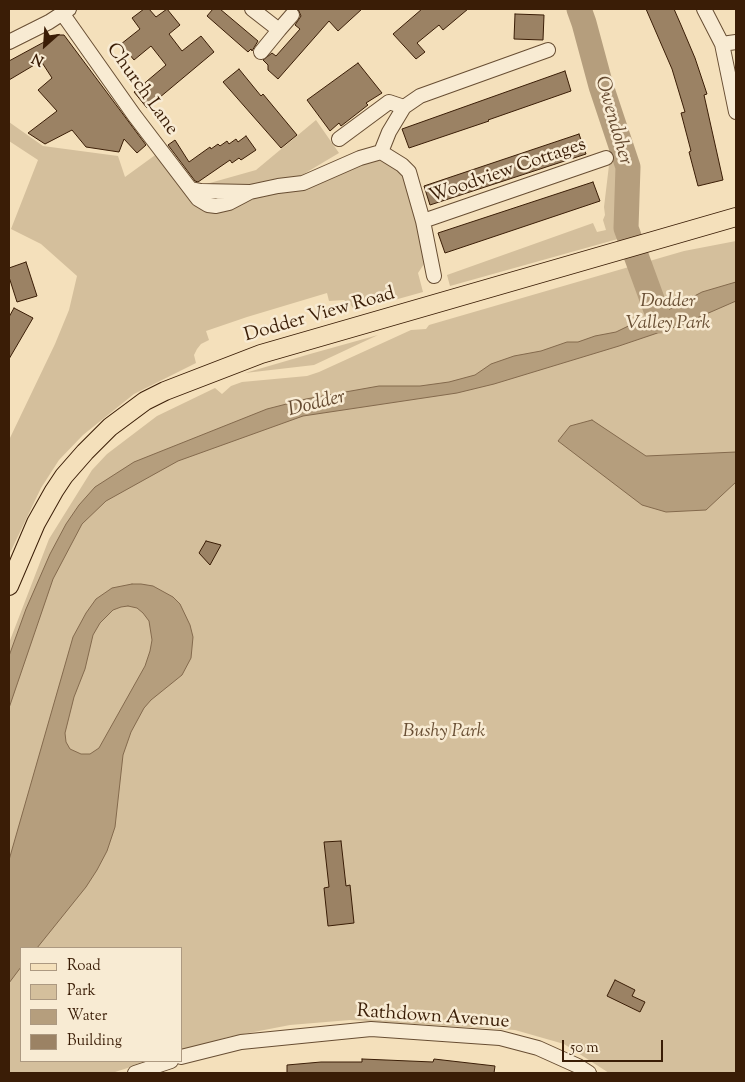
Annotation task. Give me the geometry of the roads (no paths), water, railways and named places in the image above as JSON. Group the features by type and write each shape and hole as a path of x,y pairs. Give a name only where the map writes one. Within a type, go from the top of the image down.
{"main road":[{"name":"Dodder View Road","path":"9,586 36,523 64,476 110,426 145,401 186,382 261,354 736,217"}],"street":[{"path":"252,9 279,30"},
{"path":"704,9 722,44 736,112"},
{"path":"9,42 65,11"},
{"name":"Church Lane","path":"65,11 134,115 198,199 208,205 216,206 229,203 250,192 303,183 360,158 381,152"},
{"path":"261,52 292,16"},
{"path":"722,44 736,42"},
{"path":"434,276 423,221 408,172 402,165 381,152 389,132 404,107 420,96 548,50"},
{"path":"339,139 389,102 404,107"},
{"name":"Woodview Cottages","path":"423,221 606,158"},
{"name":"Rathdown Avenue","path":"182,1057 241,1042 371,1029 500,1038 538,1048 589,1073"},
{"path":"135,1073 168,1062"}],"water":[{"name":"Dodder","path":"736,282 736,301 681,325 494,384 457,393 303,416 178,461 106,501 82,524 53,579 9,708 9,656 26,609 50,554 66,524 95,487 134,462 267,409 306,399 379,386 420,386 449,382 475,375 491,364 514,356 616,332 645,318 668,310 702,292"},
{"path":"592,420 646,456 736,452 736,482 706,510 666,512 642,505 558,441 570,426"},
{"path":"132,584 153,586 173,597 180,604 190,625 193,637 191,658 182,675 144,708 131,732 123,755 115,827 107,851 97,870 86,887 38,947 20,947 20,968 9,983 9,860 73,637 96,599 112,588","holes":["128,606 137,608 149,621 152,640 145,666 99,748 90,754 81,754 70,749 66,742 65,733 74,697 85,669 93,635 100,623 113,610"]}],"waterway":[{"name":"Owendoher","path":"579,9 601,86 628,167 626,228 660,321"}],"park label":[{"name":"Dodder Valley Park","path":"668,314"},
{"name":"Bushy Park","path":"444,733"}]}
